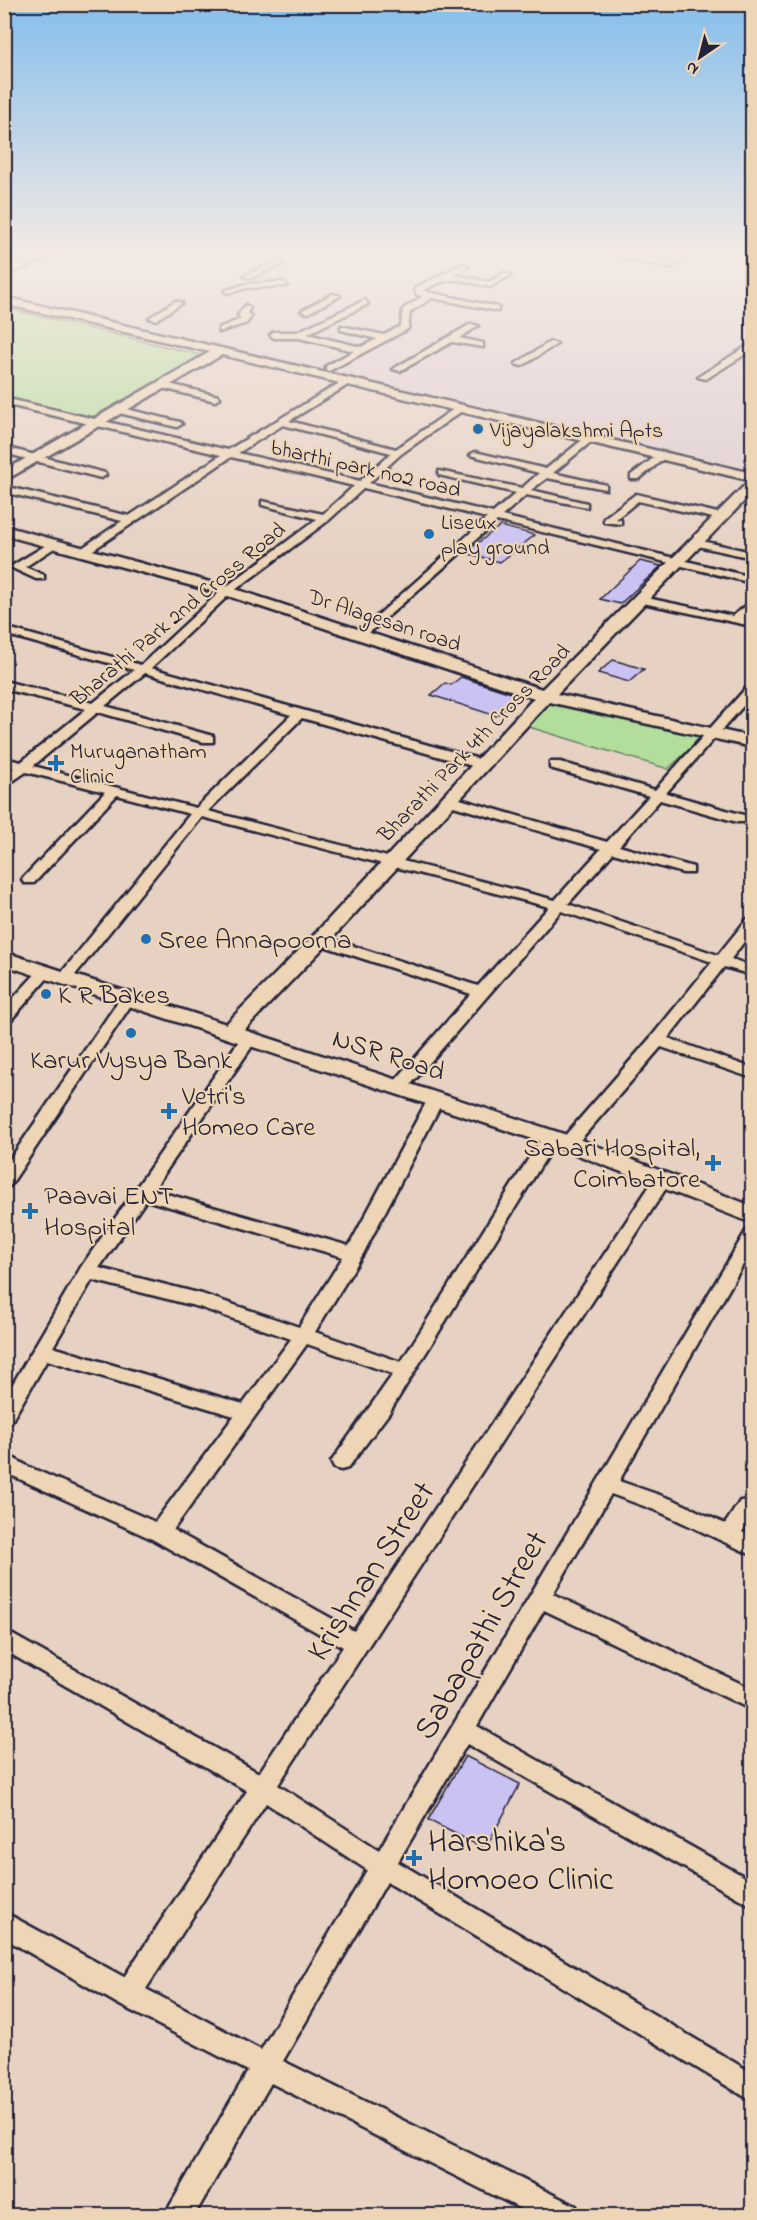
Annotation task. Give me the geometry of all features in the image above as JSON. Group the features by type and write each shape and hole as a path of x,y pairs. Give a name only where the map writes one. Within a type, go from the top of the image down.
{"street":[{"path":"4,477 211,357"},
{"path":"245,357 753,477"},
{"path":"329,368 350,357"},
{"path":"397,369 419,357"},
{"path":"519,364 532,357"},
{"path":"703,377 736,357"},
{"path":"86,550 229,454 348,381"},
{"path":"161,385 216,398"},
{"name":"bharthi park no2 road","path":"4,401 753,580"},
{"name":"Bharathi Park 2nd Cross Road","path":"4,783 94,706 145,667 227,591 325,518 399,452 461,408"},
{"path":"118,410 177,424"},
{"path":"281,422 399,452"},
{"path":"363,635 524,491 589,439"},
{"path":"4,450 101,475"},
{"path":"475,455 602,487"},
{"path":"635,477 662,456"},
{"path":"443,472 524,491 579,508 596,499"},
{"name":"Bharathi Park 4th Cross Road","path":"239,1036 390,861 545,696 753,486"},
{"path":"4,489 132,520"},
{"path":"617,522 608,520 636,497 722,517"},
{"path":"266,503 325,518"},
{"name":"Dr Alagesan road","path":"4,530 86,550 227,591 545,696 753,742"},
{"path":"40,577 15,567 57,543"},
{"path":"697,543 743,553"},
{"path":"642,600 753,623"},
{"path":"736,618 753,604"},
{"path":"4,630 145,667 299,714 481,764"},
{"path":"4,685 94,706 208,739"},
{"path":"400,1086 481,992 753,689"},
{"path":"4,1018 56,974 199,812 299,714"},
{"path":"4,762 560,906 753,971"},
{"path":"555,765 742,819"},
{"path":"29,880 114,791"},
{"path":"448,800 688,870"},
{"path":"341,1462 382,1408 404,1370 559,1141 658,1040 753,922"},
{"path":"320,940 481,992"},
{"name":"NSR Road","path":"4,958 239,1036 400,1086 663,1179 753,1215"},
{"path":"4,1182 127,999"},
{"path":"4,1417 87,1272 142,1193 239,1036"},
{"path":"658,1040 753,1073"},
{"path":"159,1533 304,1335 354,1254 436,1099"},
{"name":"Krishnan Street","path":"127,1995 663,1179"},
{"path":"142,1193 354,1254"},
{"name":"Sabapathi Street","path":"178,2216 263,2066 753,1235"},
{"path":"87,1272 202,1301 404,1370"},
{"path":"42,1351 246,1412"},
{"path":"4,1461 22,1473 159,1533 358,1644"},
{"path":"605,1484 667,1506 753,1546"},
{"path":"729,1535 747,1507 753,1508"},
{"path":"538,1597 753,1700"},
{"path":"4,1639 263,1788 382,1866 753,2088"},
{"path":"463,1730 753,1894"},
{"path":"4,1924 127,1995 263,2066 566,2216"}],"shaded area":[{"path":"267,357 752,357 752,469"}],"green space":[{"path":"5,357 204,357 88,419 5,398"},
{"path":"548,699 706,734 668,769 529,727"}],"building":[{"path":"500,526 535,535 500,562 465,553"},
{"path":"640,561 661,566 620,604 600,599"},
{"path":"613,660 644,669 629,682 598,673"},
{"path":"461,677 520,696 496,716 431,695 445,683 451,685"},
{"path":"465,1756 520,1784 485,1849 428,1820"}],"place":[{"name":"Vijayalakshmi Apts","path":"478,429"},
{"name":"Liseux play ground","path":"429,534"},
{"name":"Muruganatham Clinic","path":"56,763"},
{"name":"Sree Annapoorna","path":"146,939"},
{"name":"K R Bakes","path":"46,994"},
{"name":"Karur Vysya Bank","path":"131,1033"},
{"name":"Vetri's Homeo Care","path":"169,1111"},
{"name":"Sabari Hospital, Coimbatore","path":"713,1163"},
{"name":"Paavai ENT Hospital","path":"30,1211"},
{"name":"Harshika's Homoeo Clinic","path":"414,1858"}]}
